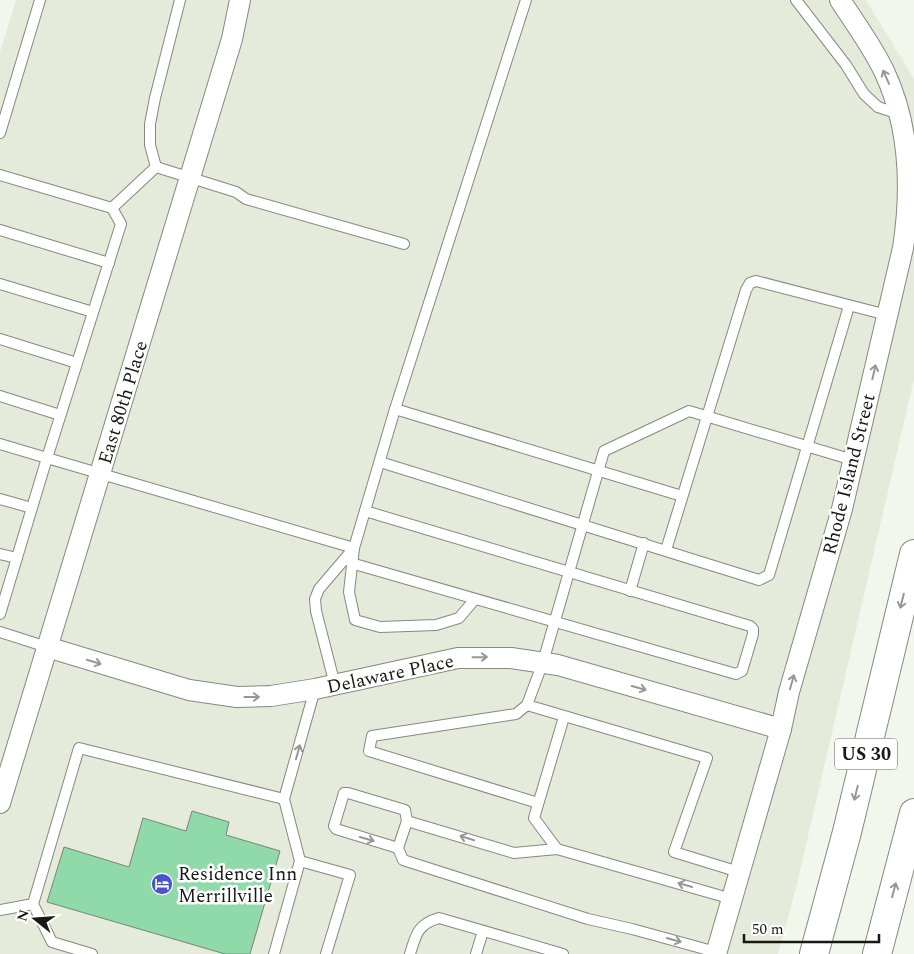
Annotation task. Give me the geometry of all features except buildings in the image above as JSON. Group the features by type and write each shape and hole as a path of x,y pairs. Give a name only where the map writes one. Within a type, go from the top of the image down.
{"main road":[{"name":"US 30","path":"814,954 847,832 914,554"},
{"path":"877,954 914,813"}],"street":[{"name":"East 80th Place","path":"0,803 191,178 232,39 240,0"},
{"name":"Rhode Island Street","path":"716,953 842,509 903,248 907,220 907,152 893,92 874,52 840,0"},
{"name":"Delaware Place","path":"47,647 181,688 237,697 271,696 325,687 458,658 494,657 543,662 781,729"}],"lane":[{"path":"0,133 40,0"},
{"path":"156,167 150,145 150,124 180,0"},
{"path":"475,600 459,618 436,625 380,627 363,623 355,620 349,592 351,564 354,548 395,410 526,0"},
{"path":"796,0 846,66 864,94 878,106 899,114"},
{"path":"156,167 236,192 246,199 404,244"},
{"path":"112,208 156,167"},
{"path":"0,176 112,208 122,224 60,415 0,611"},
{"path":"0,230 109,263"},
{"path":"666,550 746,290 750,283 756,282 887,315"},
{"path":"0,284 93,312"},
{"path":"380,462 759,580 763,579 769,575 849,306"},
{"path":"0,339 77,363"},
{"path":"0,396 60,415"},
{"path":"395,410 682,496"},
{"path":"538,803 369,751 372,736 516,714 527,705 543,662 604,451 689,411 853,460"},
{"path":"0,444 100,475 354,548"},
{"path":"0,499 32,508"},
{"path":"351,564 736,674 742,671 754,634 750,626 365,511"},
{"path":"630,591 644,543"},
{"path":"274,954 300,861 284,799 325,687 315,599 319,589 354,548"},
{"path":"0,554 17,558"},
{"name":"Delaware Place","path":"0,632 47,647"},
{"path":"527,705 707,758 674,852 739,872"},
{"path":"557,849 534,818 564,717"},
{"path":"92,954 52,942 33,904 80,748 284,799"},
{"path":"398,848 336,830 334,826 344,793 405,810 407,820 398,848 403,860 588,920 632,929 716,953"},
{"path":"407,820 514,852 557,849 732,899"},
{"path":"300,861 350,875 326,954"},
{"path":"0,910 33,904"},
{"path":"410,954 415,937 426,922 439,918 536,950 563,954"},
{"path":"476,954 483,931"}],"shaded area":[{"path":"16,0 866,0 914,79 914,379 796,888 778,954 0,954 0,52"}],"place":[{"name":"Residence Inn Merrillville","path":"162,884"}]}
